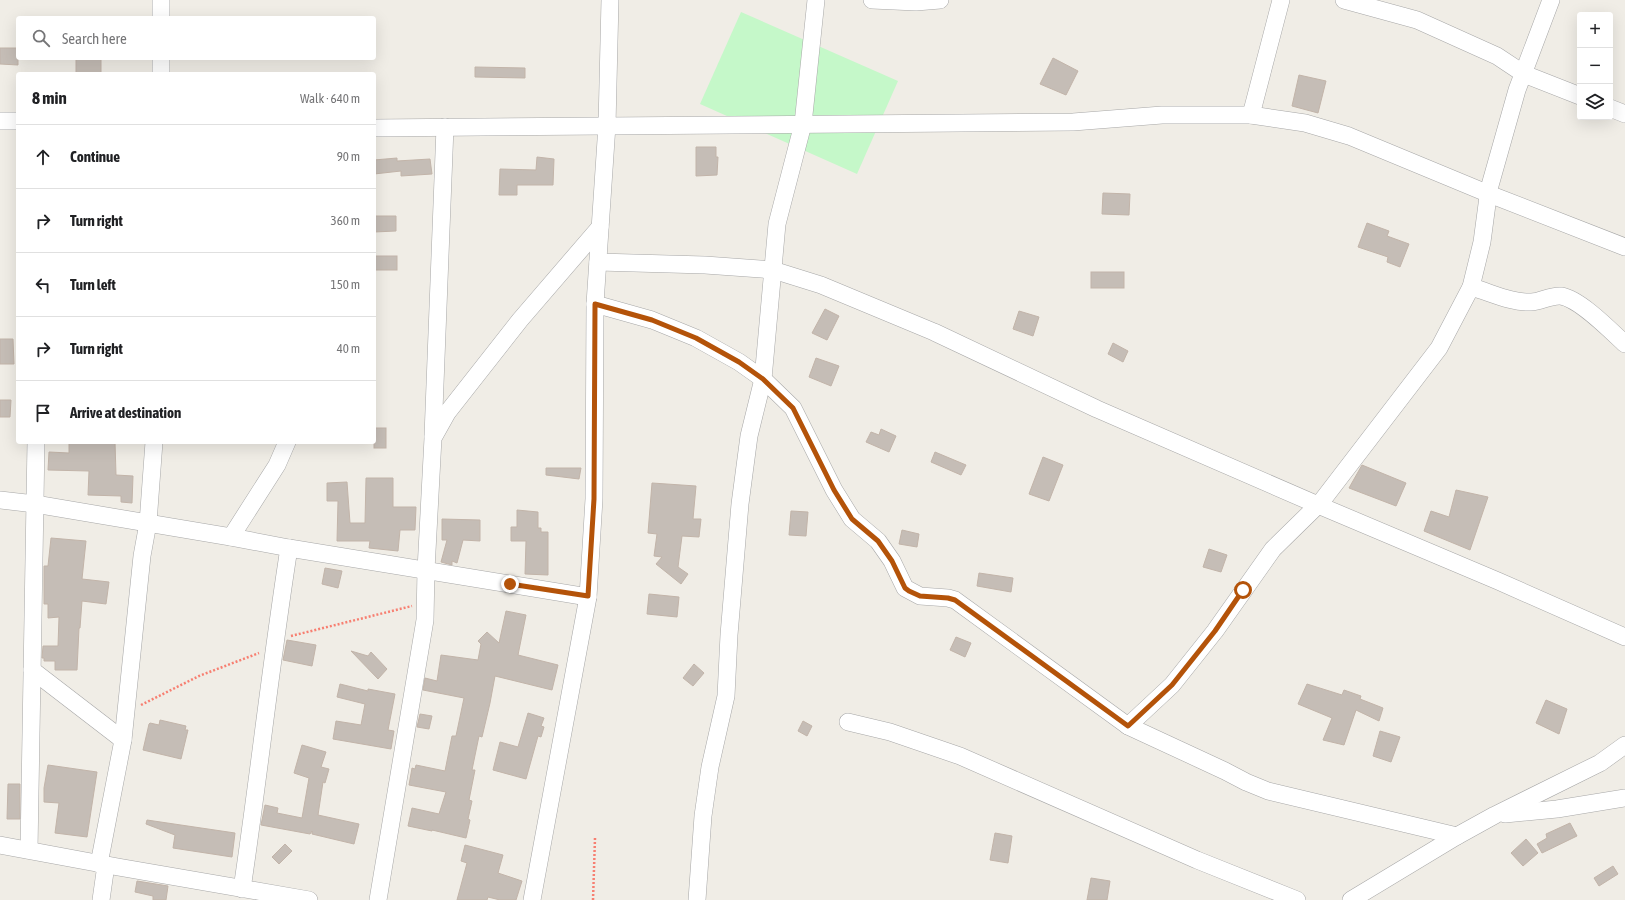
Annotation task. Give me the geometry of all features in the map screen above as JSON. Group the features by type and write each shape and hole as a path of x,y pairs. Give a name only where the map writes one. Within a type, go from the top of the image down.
{"street":[{"path":"161,0 161,16"},
{"path":"532,900 588,596 594,499 595,304 607,125 610,0"},
{"path":"697,900 703,816 710,767 726,696 729,635 740,504 749,436 763,379 777,224 803,124 816,0"},
{"path":"872,0 916,2 940,0"},
{"path":"1251,115 1281,0"},
{"path":"1344,0 1417,20 1497,56 1524,74 1577,95"},
{"path":"1128,726 1172,685 1215,631 1273,549 1318,505 1439,348 1471,287 1482,242 1489,194 1517,90 1551,0"},
{"path":"161,60 161,72"},
{"path":"1613,109 1625,114"},
{"path":"376,128 1072,122 1162,115 1251,115 1305,124 1349,136 1489,194 1625,246"},
{"path":"0,121 16,121"},
{"path":"378,900 426,620 426,570 433,438 445,127"},
{"path":"433,438 447,413 516,327 600,227"},
{"path":"598,262 705,265 773,270 821,285 934,332 1097,409 1625,637"},
{"path":"1471,287 1515,300 1532,302 1560,296 1568,298 1599,319 1625,344"},
{"path":"595,304 652,320 696,338 739,362 763,379 793,408 834,490 852,519 878,541 892,561 905,588 909,591 920,596 955,600 1128,726 1246,782 1268,790 1457,836"},
{"path":"29,850 36,444"},
{"path":"101,900 103,864 123,740 142,556 148,523 154,444"},
{"path":"230,537 277,465 286,444"},
{"path":"0,500 35,504 288,548 588,596"},
{"path":"242,889 259,771 273,648 288,548"},
{"path":"32,670 123,740"},
{"path":"848,722 890,732 960,756 1197,860 1297,900"},
{"path":"1352,900 1457,836 1495,815 1600,763 1625,745"},
{"path":"1495,815 1558,809 1625,798"},
{"path":"0,844 103,864 309,900"}],"path":[{"path":"593,900 596,838"}],"green space":[{"path":"741,12 898,81 857,174 700,104"}],"building":[{"path":"0,48 16,48 16,60 18,60 18,65 0,64"},
{"path":"1053,58 1078,71 1066,95 1040,84"},
{"path":"76,60 101,60 101,72 76,72"},
{"path":"475,67 525,68 525,78 475,77"},
{"path":"1299,75 1326,81 1318,113 1292,106"},
{"path":"696,147 716,147 716,157 718,157 717,175 696,176"},
{"path":"537,157 554,159 553,185 517,185 517,195 499,195 500,169 536,170"},
{"path":"397,158 397,161 430,159 432,174 401,176 401,171 376,174 376,160"},
{"path":"1103,193 1130,194 1129,215 1102,214"},
{"path":"376,216 396,216 396,231 376,232"},
{"path":"1367,223 1389,231 1387,236 1409,244 1400,267 1387,262 1388,257 1358,247"},
{"path":"376,256 397,256 397,270 376,270"},
{"path":"1091,272 1124,272 1124,288 1091,288"},
{"path":"825,309 839,316 827,340 812,333"},
{"path":"1019,311 1039,317 1033,336 1013,329"},
{"path":"0,339 13,339 14,364 0,364"},
{"path":"1113,343 1128,351 1123,362 1108,354"},
{"path":"816,358 839,366 831,386 809,377"},
{"path":"0,400 11,400 10,417 0,417"},
{"path":"376,428 386,428 386,448 374,448 374,444 376,444"},
{"path":"881,429 896,436 889,452 866,442 871,432 879,435"},
{"path":"69,444 115,444 116,475 133,476 132,503 121,502 121,496 88,495 89,471 48,470 49,452 69,453"},
{"path":"935,452 966,465 961,475 931,462"},
{"path":"1043,457 1063,465 1049,501 1029,494"},
{"path":"1362,465 1406,483 1396,506 1349,488"},
{"path":"546,468 581,468 579,479 546,475"},
{"path":"366,478 393,478 393,507 416,507 415,530 400,530 398,551 369,548 370,541 337,541 338,501 327,501 327,483 347,482 350,523 365,523"},
{"path":"652,483 696,486 693,519 701,519 699,537 682,536 678,567 688,574 681,584 656,564 662,557 654,556 657,534 648,533"},
{"path":"1456,490 1488,497 1470,550 1424,531 1431,511 1449,517"},
{"path":"517,510 538,512 538,528 541,528 541,532 548,532 548,575 525,574 526,541 511,541 511,527 517,527"},
{"path":"791,511 808,512 806,536 789,535"},
{"path":"442,519 480,520 480,541 463,540 457,563 452,561 452,565 441,562 447,540 442,540"},
{"path":"902,530 919,534 917,547 899,544"},
{"path":"51,538 86,541 82,579 109,582 106,604 82,601 77,670 55,670 55,661 44,661 44,658 42,658 43,646 58,646 59,617 48,618 48,604 44,604 44,566 48,566"},
{"path":"1209,549 1227,555 1221,572 1203,567"},
{"path":"325,568 342,571 338,588 322,584"},
{"path":"979,573 1013,578 1011,592 977,586"},
{"path":"649,594 679,597 677,617 647,614"},
{"path":"506,611 526,615 518,655 558,665 552,690 495,676 482,737 479,736 472,770 475,770 469,800 472,801 466,838 408,826 412,808 439,814 446,792 409,785 412,768 415,769 416,765 445,771 452,736 456,736 464,698 423,690 425,678 437,681 441,655 478,660 481,644 478,641 487,632 499,643"},
{"path":"956,637 971,643 965,657 950,650"},
{"path":"287,640 316,645 312,666 283,660"},
{"path":"351,651 368,656 371,652 387,669 378,679"},
{"path":"694,664 704,673 693,686 683,678"},
{"path":"340,684 368,691 368,689 395,694 388,730 394,731 391,749 333,739 336,721 361,725 365,704 337,697"},
{"path":"1307,684 1342,695 1344,690 1361,696 1360,699 1383,708 1379,721 1356,710 1344,745 1323,740 1332,718 1298,704"},
{"path":"1546,700 1567,709 1559,734 1536,723"},
{"path":"528,713 544,718 541,726 544,727 541,737 538,736 526,779 493,770 500,742 518,747"},
{"path":"420,714 432,716 429,729 417,727"},
{"path":"160,720 186,726 185,730 188,730 181,759 143,750 149,724 159,725"},
{"path":"803,721 812,726 807,736 798,731"},
{"path":"1380,731 1400,737 1391,762 1373,756"},
{"path":"302,745 326,752 321,767 329,769 325,783 323,782 318,815 359,824 354,844 312,834 312,831 310,834 261,825 265,805 278,808 277,813 302,818 309,778 294,773"},
{"path":"48,765 97,772 87,837 55,833 59,803 44,802 44,788"},
{"path":"8,784 20,784 20,819 7,819"},
{"path":"147,820 235,833 232,857 173,848 175,835 146,824"},
{"path":"1570,823 1577,836 1542,853 1537,844 1547,838 1546,834"},
{"path":"995,833 1012,836 1008,863 990,860"},
{"path":"1526,839 1538,853 1523,866 1511,853"},
{"path":"285,844 292,851 279,864 272,857"},
{"path":"465,845 503,855 498,873 522,881 516,900 500,900 488,897 487,900 457,900 467,863 461,861"},
{"path":"1613,866 1618,874 1599,886 1594,878"},
{"path":"1091,878 1110,881 1107,900 1087,900"},
{"path":"137,881 168,886 166,900 153,900 153,896 135,892"}],"route":[{"path":"510,584 588,596 594,499 595,304 652,320 696,338 739,362 763,379 793,408 834,490 852,519 878,541 892,561 905,588 920,596 955,600 1128,726 1172,685 1215,631 1243,590"}]}
